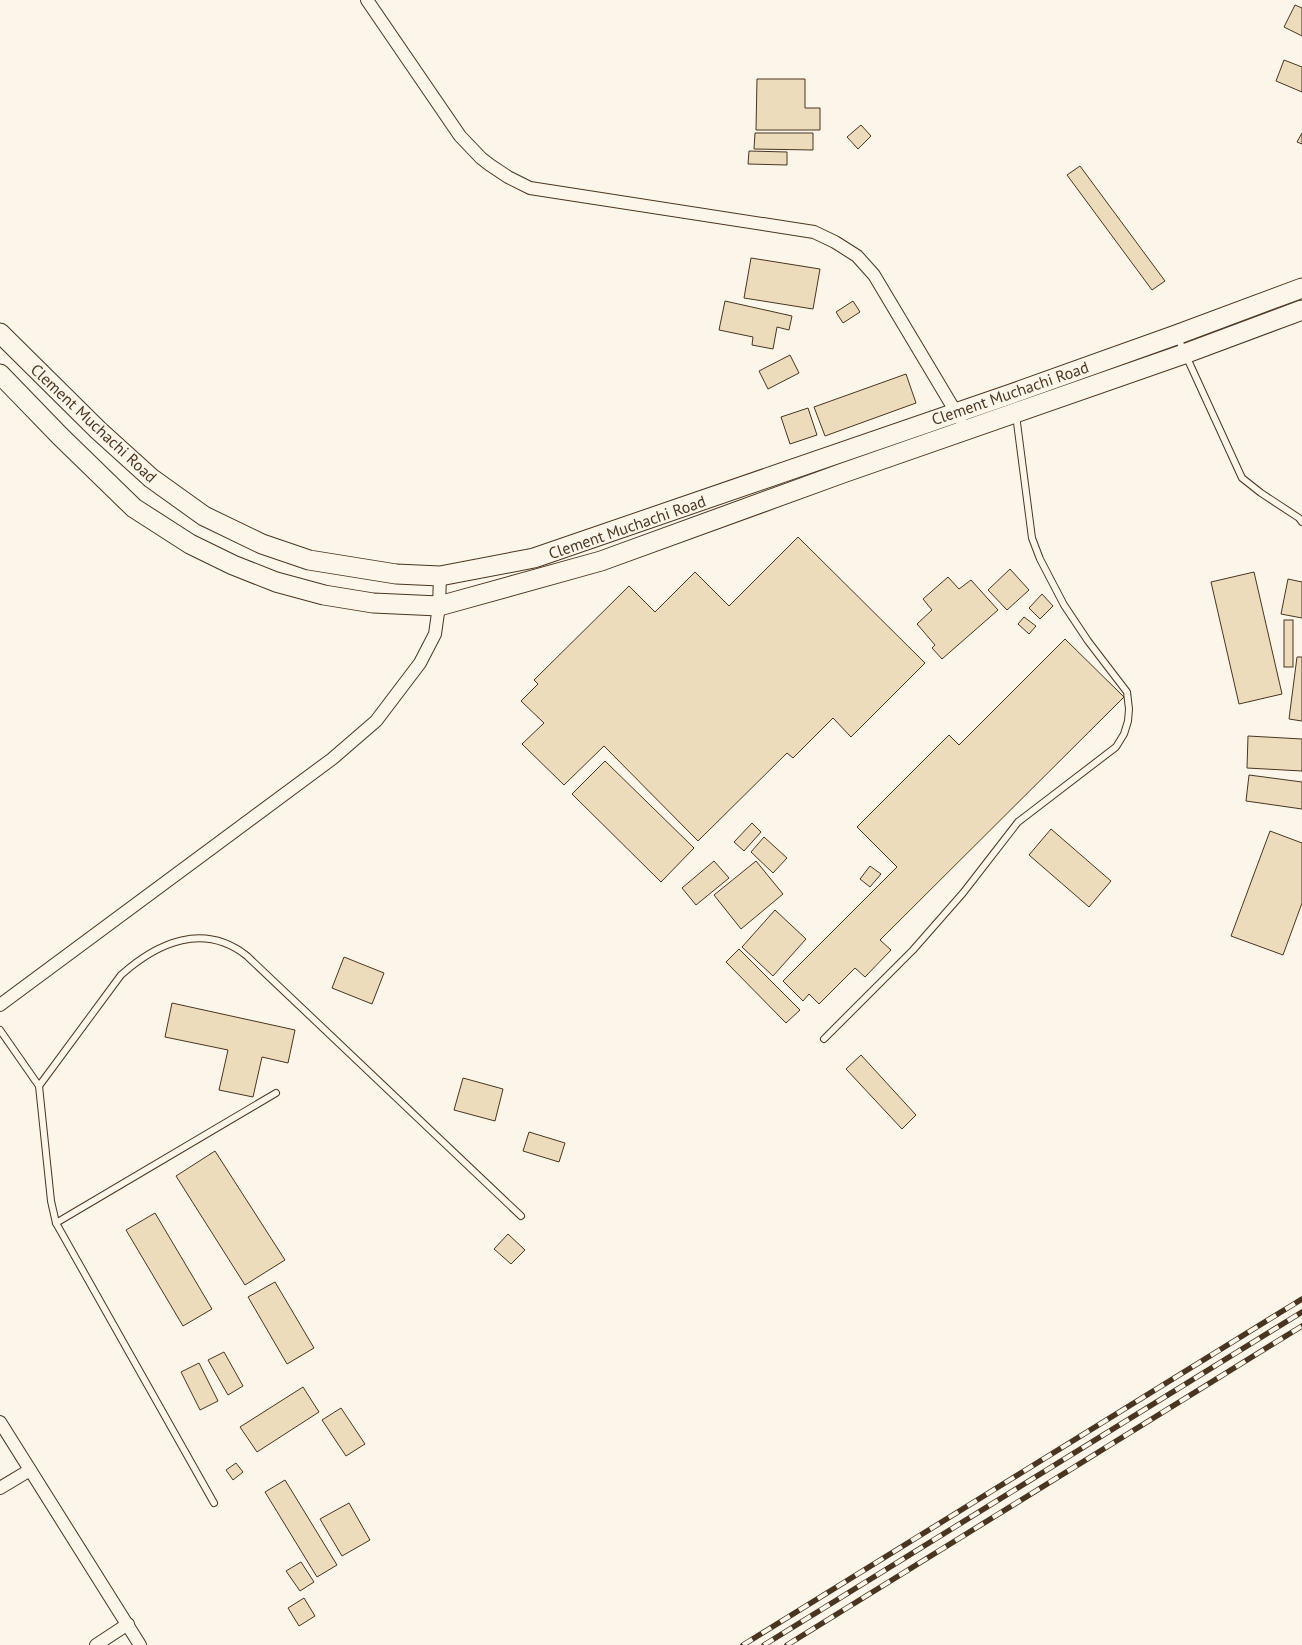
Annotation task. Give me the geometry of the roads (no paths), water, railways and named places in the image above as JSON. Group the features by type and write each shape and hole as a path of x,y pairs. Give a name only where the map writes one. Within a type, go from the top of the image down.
{"main road":[{"name":"Clement Muchachi Road","path":"0,333 98,430 144,472 204,516 262,544 309,560 396,574 440,576 534,558 690,506 1176,335 1302,288"},
{"name":"Clement Muchachi Road","path":"0,374 134,508 190,544 233,565 276,582 324,595 373,603 439,606 601,561 834,476 1184,354 1302,310"}],"street":[{"path":"367,0 460,136 481,158 508,177 530,188 814,232 835,242 857,256 874,275 968,430"},
{"path":"0,1004 354,741 376,721 420,663 435,634 439,606 440,576"},
{"path":"0,1422 140,1645"},
{"path":"0,1488 30,1470"},
{"path":"96,1645 128,1624"}],"lane":[{"path":"1176,335 1242,478 1302,522"},
{"path":"824,1039 913,950 963,893 1018,822 1116,747 1124,734 1128,721 1127,692 1088,641 1064,604 1040,559 1032,538 1016,413 1010,394"},
{"path":"39,1086 121,975 138,960 154,950 188,938 221,941 236,947 248,956 521,1216"},
{"path":"0,1030 39,1086 51,1201 56,1223 214,1502"},
{"path":"56,1223 276,1093"}],"railway":[{"path":"743,1645 1302,1299"},
{"path":"764,1645 1302,1312"},
{"path":"787,1645 1302,1326"}]}
